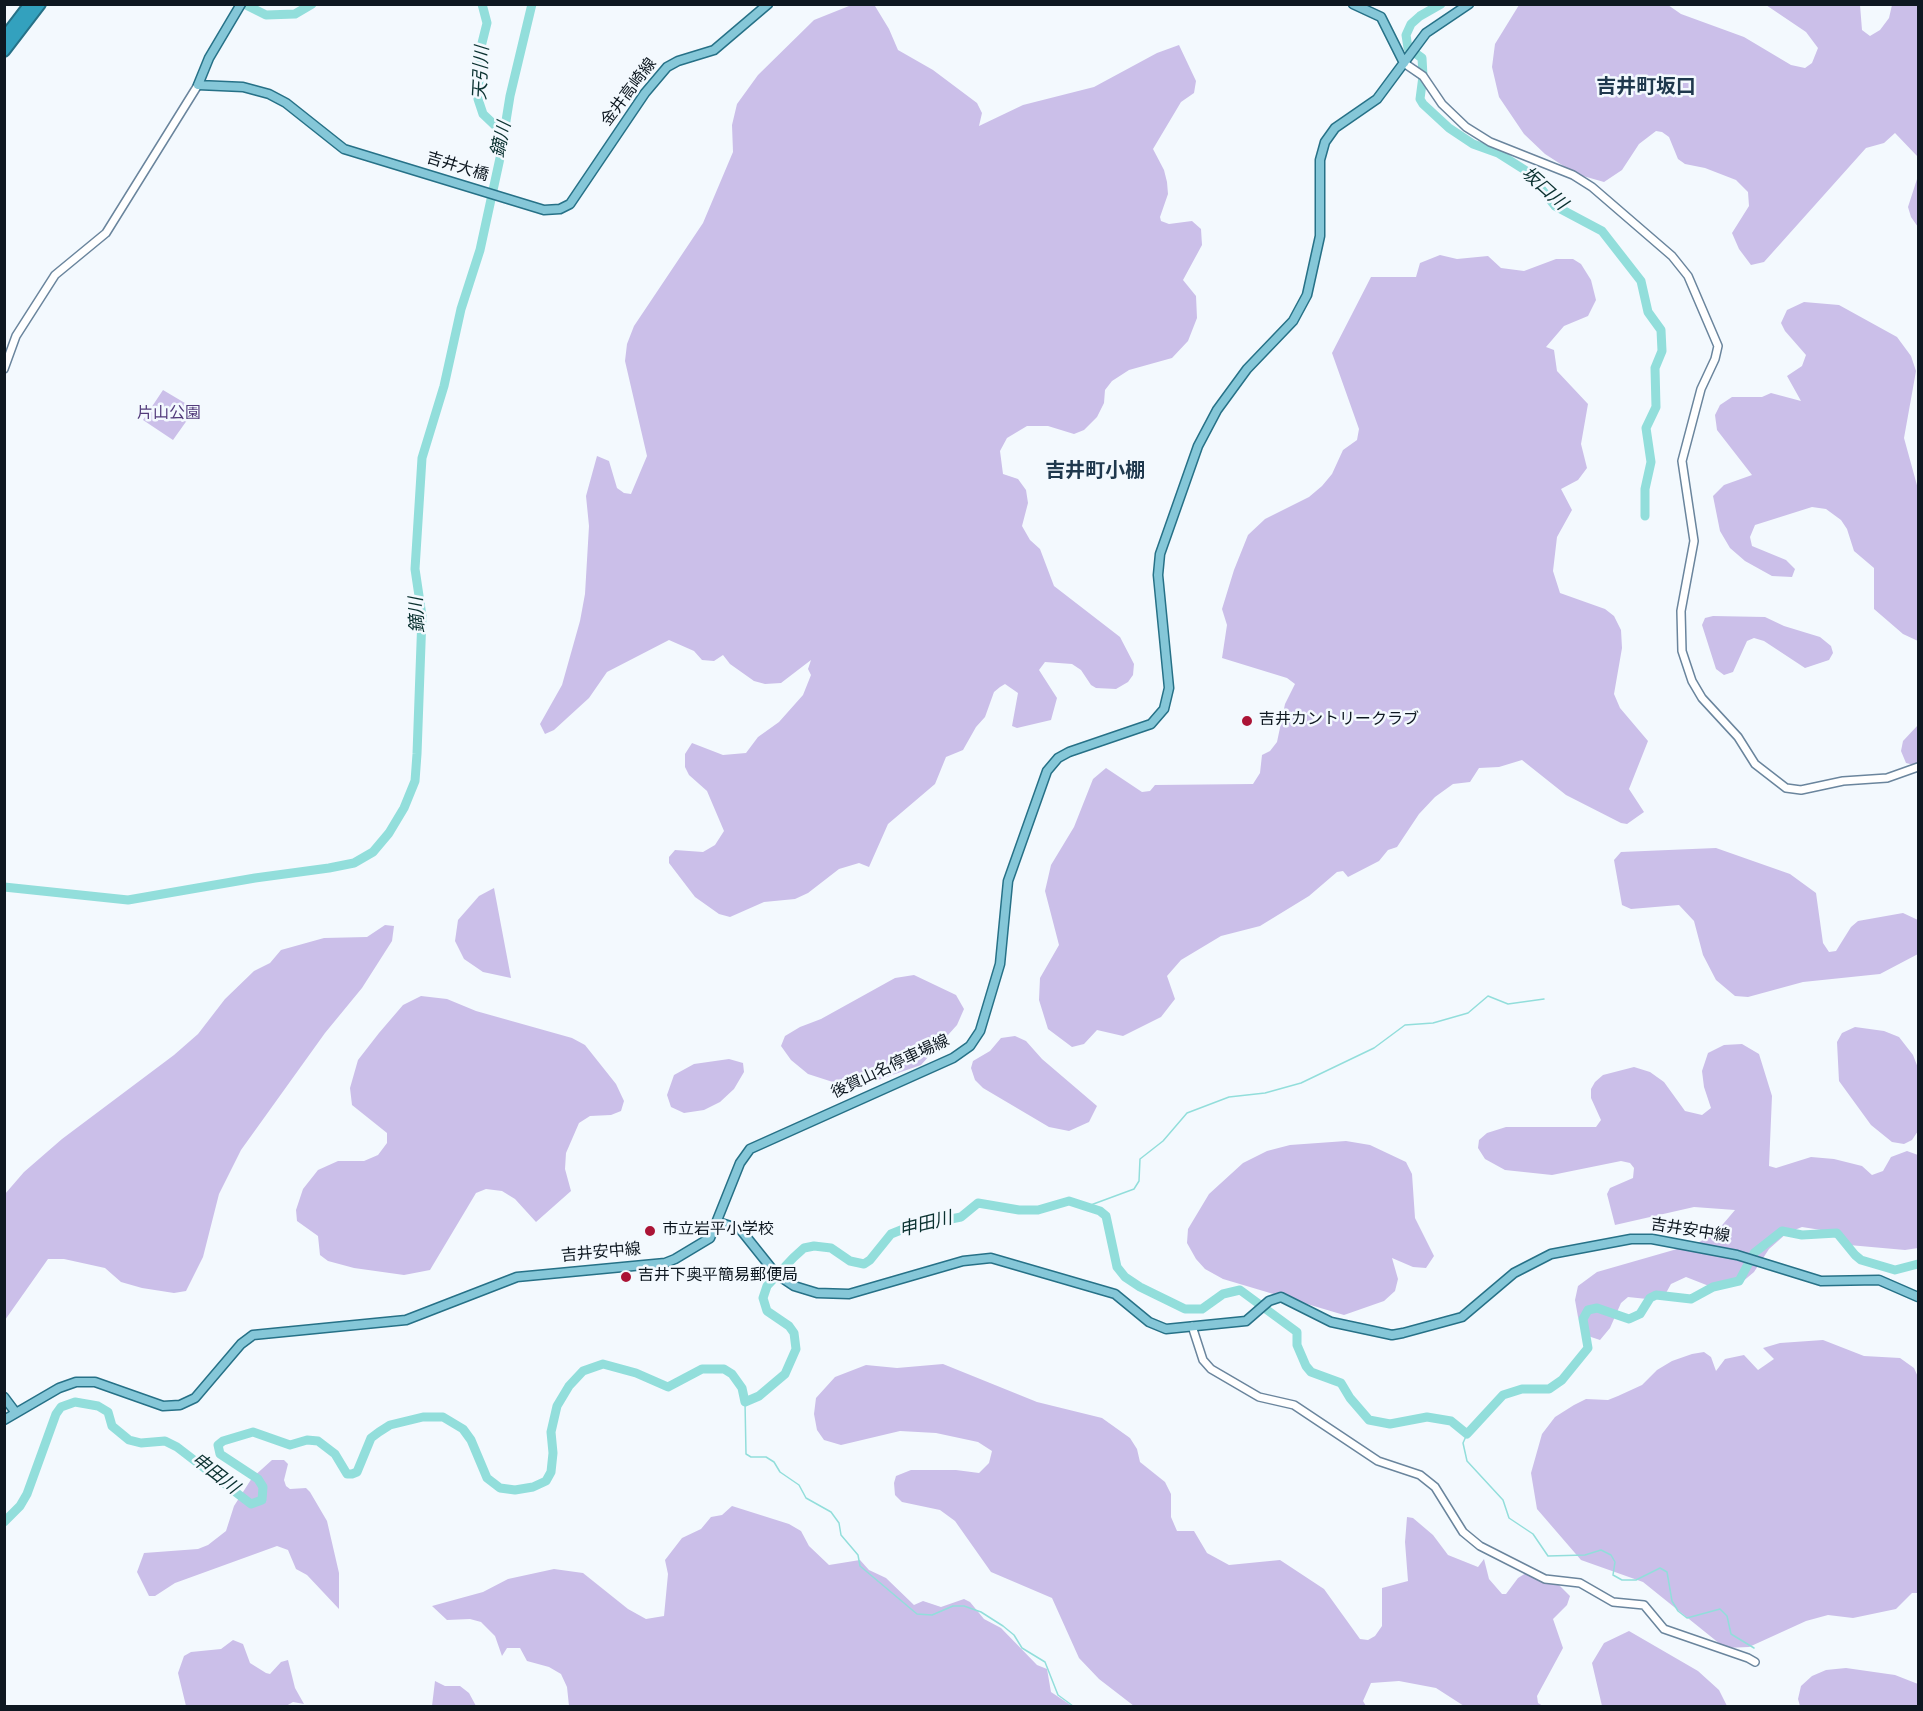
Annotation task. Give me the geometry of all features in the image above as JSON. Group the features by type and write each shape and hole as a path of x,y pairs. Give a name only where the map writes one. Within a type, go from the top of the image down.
{"highway":[{"path":"4,38 30,4"},
{"path":"4,51 40,4"}],"main road":[{"name":"金井高崎線","path":"533,207 552,210 570,204 645,93 667,67 678,61 714,50 768,4"},
{"path":"1353,4 1381,17 1404,63"},
{"name":"後賀山名停車場線","path":"718,1222 740,1163 750,1149 953,1058 970,1046 980,1031 1000,964 1008,881 1047,771 1058,758 1070,752 1151,724 1164,709 1169,688 1158,564 1179,496 1198,446 1228,393 1293,321 1305,301 1322,225 1320,160 1325,142 1335,128 1377,99 1426,33 1470,4"},
{"path":"198,85 209,58 240,7"},
{"name":"吉井大橋","path":"198,85 243,87 269,94 286,103 344,148 533,207"},
{"name":"吉井安中線","path":"16,1413 76,1382 94,1382 162,1406 180,1405 195,1398 241,1344 253,1335 405,1320 525,1275 665,1263 706,1242 718,1222 740,1229 769,1266 783,1279 817,1293 849,1294 963,1261 991,1258 1116,1294 1157,1327 1166,1329 1246,1321 1263,1307 1281,1297 1325,1320 1392,1335 1462,1317 1514,1273 1551,1254 1631,1239 1652,1239 1737,1255 1821,1281 1879,1280 1918,1297"},
{"path":"4,1397 16,1413 4,1420"}],"street":[{"path":"1404,63 1423,76 1442,104 1466,127 1490,142 1573,175 1592,187 1672,256 1688,276 1718,346 1715,359 1701,389 1682,461 1694,541 1681,611 1682,651 1689,675 1702,698 1738,737 1755,764 1772,780 1786,788 1801,789 1843,781 1887,778 1918,767"},
{"path":"4,369 6,356 16,336 59,269 99,240 111,226 198,85"},
{"path":"1192,1326 1203,1360 1211,1369 1259,1397 1294,1405 1378,1461 1420,1475 1435,1487 1463,1532 1480,1546 1545,1579 1580,1583 1613,1602 1644,1605 1664,1629 1755,1662"}],"green space":[{"path":"854,4 875,6 898,50 933,70 977,103 982,113 979,126 1023,105 1094,87 1157,53 1179,45 1196,81 1194,93 1181,102 1153,149 1164,170 1167,182 1168,194 1160,217 1161,221 1169,224 1192,221 1201,229 1202,245 1183,280 1196,296 1197,318 1188,341 1172,358 1129,370 1112,381 1105,390 1104,403 1097,417 1084,430 1074,434 1048,426 1027,426 1007,438 1000,451 1003,474 1018,479 1026,490 1028,503 1022,526 1030,540 1040,549 1054,586 1120,637 1134,664 1133,675 1128,682 1116,689 1096,688 1091,685 1081,670 1072,664 1045,662 1039,670 1057,698 1051,720 1017,728 1012,726 1018,693 1005,684 994,692 985,717 976,727 963,750 946,757 935,784 888,824 869,867 859,863 839,869 808,893 795,899 764,902 730,917 719,914 695,897 669,863 669,857 675,850 703,852 715,845 724,831 707,791 689,775 685,767 685,754 692,743 723,755 746,753 758,737 779,722 803,695 811,675 808,669 811,660 781,683 765,684 754,681 730,664 723,655 714,661 702,660 694,651 669,640 607,672 589,698 554,730 545,734 540,724 562,685 580,621 585,594 589,526 586,496 597,456 609,461 617,488 624,493 631,494 647,456 625,361 627,344 634,326 703,223 733,152 732,125 737,104 758,75 814,20"},
{"path":"1519,5 1668,5 1681,14 1744,37 1791,65 1805,68 1812,63 1818,48 1806,32 1766,5 1860,5 1862,30 1870,36 1880,30 1889,18 1892,5 1918,5 1918,157 1895,133 1884,143 1866,148 1764,262 1751,265 1739,249 1732,233 1749,206 1748,192 1736,180 1705,168 1685,164 1678,159 1669,137 1662,132 1656,131 1639,144 1622,170 1604,182 1576,174 1545,154 1524,134 1499,97 1492,67 1495,44"},
{"path":"1918,176 1918,227 1908,207"},
{"name":"吉井カントリークラブ","path":"1440,255 1457,259 1488,256 1501,268 1524,271 1556,259 1573,259 1581,264 1591,280 1596,300 1588,316 1564,326 1546,347 1554,350 1557,371 1588,404 1581,444 1587,468 1578,480 1561,489 1572,510 1557,537 1553,571 1560,593 1605,609 1614,616 1621,630 1622,648 1614,694 1620,708 1648,741 1629,789 1644,812 1627,824 1621,823 1566,795 1522,760 1499,767 1479,768 1470,782 1453,784 1435,797 1419,814 1397,847 1388,850 1379,861 1348,877 1343,871 1337,872 1309,896 1260,926 1221,936 1181,960 1167,976 1175,999 1161,1017 1123,1036 1097,1030 1084,1044 1072,1047 1048,1029 1039,1000 1040,978 1059,945 1045,891 1051,865 1074,827 1093,779 1106,768 1142,792 1150,791 1155,785 1253,784 1260,773 1262,755 1270,751 1277,742 1285,704 1295,684 1287,678 1222,658 1227,625 1222,609 1234,570 1248,535 1265,519 1309,497 1322,486 1332,474 1343,450 1357,440 1359,429 1332,353 1371,277 1416,277 1420,263"},
{"path":"1804,302 1839,305 1897,337 1911,356 1916,371 1904,438 1918,489 1918,641 1903,634 1874,609 1874,568 1854,551 1847,529 1841,520 1826,509 1812,507 1755,525 1750,537 1752,546 1786,560 1795,569 1792,577 1772,576 1745,561 1730,548 1720,531 1713,496 1724,485 1752,475 1717,430 1715,415 1720,405 1732,397 1762,397 1771,393 1801,401 1787,376 1802,366 1806,355 1781,323 1787,310"},
{"name":"片山公園","path":"163,390 195,409 173,440 143,420"},
{"path":"1713,616 1765,617 1784,626 1820,637 1831,646 1833,653 1829,660 1805,668 1764,641 1754,638 1747,641 1733,672 1724,675 1716,669 1702,625 1705,618"},
{"path":"1918,725 1918,766 1906,763 1901,751 1903,741"},
{"path":"1716,848 1790,874 1816,893 1823,943 1829,952 1836,951 1851,927 1858,921 1903,913 1918,920 1918,954 1880,974 1803,982 1748,997 1735,996 1716,980 1703,955 1694,921 1679,905 1631,909 1622,905 1614,860 1621,852"},
{"path":"494,888 511,978 483,972 464,959 455,941 458,920 479,896"},
{"path":"385,925 394,926 392,941 362,988 325,1033 241,1150 219,1194 203,1257 186,1291 174,1293 142,1288 121,1282 105,1268 64,1259 48,1259 5,1320 5,1194 24,1172 62,1139 174,1055 198,1034 225,999 254,971 270,963 281,950 324,938 367,937"},
{"path":"914,975 956,995 964,1009 957,1025 921,1065 878,1080 839,1084 808,1074 791,1060 781,1046 785,1036 800,1027 821,1019 895,978"},
{"path":"421,996 447,999 476,1011 572,1038 585,1045 616,1084 624,1101 621,1111 611,1115 590,1116 579,1123 566,1153 565,1169 571,1191 536,1222 515,1199 502,1191 486,1189 476,1193 430,1270 404,1275 354,1268 328,1261 320,1255 318,1236 297,1221 296,1210 303,1189 318,1170 338,1161 364,1161 378,1155 387,1143 387,1133 352,1105 350,1088 358,1060 403,1005"},
{"path":"1855,1027 1884,1031 1899,1037 1913,1055 1918,1068 1918,1131 1912,1140 1904,1144 1892,1142 1871,1125 1839,1081 1837,1042 1842,1033"},
{"path":"1015,1036 1026,1041 1042,1059 1097,1106 1089,1122 1069,1131 1049,1127 983,1088 975,1080 971,1068 973,1061 990,1051 1001,1038"},
{"path":"1742,1044 1759,1054 1772,1096 1769,1166 1776,1168 1811,1157 1834,1159 1862,1166 1872,1175 1883,1171 1891,1157 1907,1151 1918,1155 1918,1248 1905,1250 1849,1245 1821,1230 1802,1227 1787,1233 1769,1249 1754,1272 1741,1283 1709,1286 1686,1277 1671,1284 1666,1293 1654,1292 1647,1299 1628,1297 1621,1303 1610,1328 1600,1340 1585,1335 1575,1300 1578,1286 1597,1272 1698,1243 1718,1230 1735,1210 1694,1207 1615,1225 1607,1194 1610,1188 1633,1178 1634,1168 1630,1163 1621,1161 1552,1175 1505,1170 1485,1159 1478,1148 1479,1140 1487,1133 1506,1127 1596,1127 1601,1120 1591,1098 1591,1089 1595,1082 1603,1075 1634,1067 1650,1072 1664,1082 1685,1111 1702,1115 1711,1108 1704,1087 1702,1071 1708,1053 1724,1045"},
{"path":"729,1059 743,1063 744,1072 734,1089 720,1102 704,1110 684,1113 671,1107 667,1095 674,1075 694,1064"},
{"path":"1346,1141 1370,1145 1406,1162 1412,1174 1415,1218 1434,1256 1426,1268 1413,1267 1392,1258 1398,1279 1395,1291 1384,1301 1344,1315 1223,1279 1205,1269 1196,1259 1187,1243 1188,1229 1209,1194 1243,1163 1267,1151 1290,1145"},
{"path":"1823,1340 1864,1356 1900,1358 1914,1368 1918,1377 1918,1593 1912,1593 1896,1609 1853,1618 1828,1615 1806,1621 1749,1647 1725,1648 1643,1582 1581,1560 1537,1509 1531,1473 1542,1434 1555,1417 1574,1405 1586,1399 1608,1400 1618,1396 1642,1385 1657,1370 1672,1361 1692,1354 1704,1352 1711,1357 1716,1371 1725,1359 1744,1355 1758,1370 1774,1359 1763,1348 1780,1343"},
{"path":"943,1364 1037,1402 1102,1418 1130,1438 1137,1449 1140,1462 1165,1482 1171,1494 1171,1517 1177,1531 1194,1531 1207,1553 1229,1565 1280,1560 1324,1589 1360,1639 1368,1640 1375,1636 1382,1626 1382,1588 1408,1581 1405,1542 1407,1517 1413,1518 1433,1535 1448,1555 1478,1567 1484,1559 1489,1579 1502,1594 1506,1594 1518,1578 1526,1573 1536,1579 1557,1583 1570,1596 1567,1605 1553,1619 1563,1648 1537,1696 1538,1703 1543,1706 1464,1706 1436,1688 1399,1681 1371,1683 1363,1701 1366,1706 1134,1706 1099,1679 1079,1658 1052,1598 991,1572 955,1521 940,1510 902,1502 895,1495 896,1476 911,1470 956,1470 979,1473 989,1463 992,1451 978,1442 936,1433 900,1431 841,1445 824,1440 817,1430 814,1414 816,1398 835,1377 866,1365 897,1368"},
{"path":"272,1460 284,1460 288,1464 284,1480 286,1486 290,1489 306,1488 327,1521 339,1573 339,1609 307,1575 296,1569 288,1550 277,1546 175,1583 155,1596 149,1596 137,1572 144,1553 198,1549 208,1545 226,1531 234,1506 252,1478"},
{"path":"732,1506 789,1524 801,1531 809,1546 829,1565 860,1560 869,1570 886,1578 914,1605 923,1601 941,1607 964,1599 970,1602 984,1619 1001,1628 1037,1665 1047,1669 1051,1692 1072,1706 569,1706 567,1687 561,1674 549,1667 527,1661 520,1648 507,1648 502,1656 495,1636 481,1622 470,1619 447,1620 432,1606 483,1592 508,1579 554,1569 583,1573 628,1609 646,1619 664,1616 668,1574 665,1560 682,1538 701,1529 711,1517 722,1515"},
{"path":"1629,1631 1698,1671 1719,1690 1727,1706 1602,1706 1592,1663 1604,1643"},
{"path":"233,1640 243,1644 250,1663 266,1673 270,1674 281,1662 288,1660 295,1688 304,1704 293,1702 286,1706 186,1706 178,1673 184,1656 191,1652 221,1649"},
{"path":"1846,1668 1895,1675 1918,1684 1918,1706 1800,1706 1798,1699 1801,1686 1812,1676 1826,1670"},
{"path":"435,1681 445,1686 460,1686 469,1693 476,1706 432,1706"}],"waterway":[{"name":"天引川","path":"244,4 266,15 295,14 312,4"},
{"name":"天引川","path":"482,4 487,23 481,47 478,99 483,114 504,134"},
{"name":"鏑川","path":"4,887 128,900 329,868 354,863 373,852 389,833 404,808 415,781 417,754 422,616 415,569 422,458 444,386 461,309 480,250 500,158 510,96 532,4"},
{"name":"坂口川","path":"1441,4 1420,16 1411,24 1406,35 1408,48 1422,58 1423,76 1420,99 1423,104 1449,128 1473,144 1498,153 1528,172 1555,206 1602,231 1641,281 1648,312 1661,330 1662,351 1655,368 1656,407 1646,428 1651,462 1645,489 1645,516"},
{"path":"1088,1206 1134,1189 1139,1181 1140,1159 1163,1141 1187,1113 1229,1097 1265,1093 1301,1083 1374,1048 1405,1025 1433,1023 1468,1013 1488,996 1508,1004 1544,999"},
{"name":"申田川","path":"4,1522 20,1506 27,1494 56,1414 61,1407 75,1402 98,1406 108,1412 112,1426 129,1440 141,1443 165,1441 177,1447 251,1504 262,1500 263,1487 258,1479 220,1454 218,1445 223,1441 253,1432 290,1445 307,1440 318,1441 335,1454 347,1474 352,1474 357,1472 371,1438 390,1425 423,1417 443,1417 463,1429 471,1440 487,1478 500,1488 515,1490 533,1487 546,1481 551,1472 553,1453 551,1432 557,1406 569,1386 583,1371 603,1364 636,1373 668,1387 702,1369 724,1369 732,1374 742,1388 745,1402 759,1396 785,1374 796,1349 794,1333 789,1326 767,1311 763,1298 767,1286 804,1248 814,1246 831,1248 850,1261 864,1264 891,1234 906,1228 961,1217 978,1203 1019,1210 1038,1210 1069,1201 1100,1211 1106,1216 1117,1267 1125,1277 1140,1287 1185,1309 1202,1309 1223,1294 1240,1290 1297,1332 1297,1345 1306,1366 1311,1372 1341,1383 1350,1398 1369,1420 1390,1424 1427,1417 1451,1421 1467,1434 1503,1395 1522,1389 1549,1389 1562,1380 1588,1348 1583,1319 1588,1310 1597,1308 1629,1319 1640,1314 1650,1298 1656,1295 1691,1299 1713,1287 1739,1281 1754,1253 1782,1231 1802,1235 1837,1233 1861,1260 1895,1270 1918,1264"},
{"path":"745,1402 746,1454 751,1457 766,1457 774,1462 780,1472 799,1485 806,1498 831,1512 839,1523 841,1535 858,1555 860,1566 917,1614 932,1615 953,1606 964,1606 981,1612 1003,1626 1014,1635 1022,1648 1045,1662 1058,1695 1073,1706"},
{"path":"1467,1434 1463,1443 1467,1461 1503,1500 1509,1518 1533,1534 1548,1556 1585,1555 1601,1550 1611,1555 1615,1562 1613,1575 1622,1580 1636,1580 1660,1568 1667,1572 1672,1601 1678,1611 1687,1618 1720,1609 1727,1616 1731,1634 1754,1648"}],"place":[{"name":"吉井カントリークラブ","path":"1247,721"},
{"name":"市立岩平小学校","path":"650,1231"},
{"name":"吉井下奥平簡易郵便局","path":"626,1277"}],"district":[{"name":"吉井町坂口","path":"1646,89"},
{"name":"吉井町小棚","path":"1095,473"}]}
